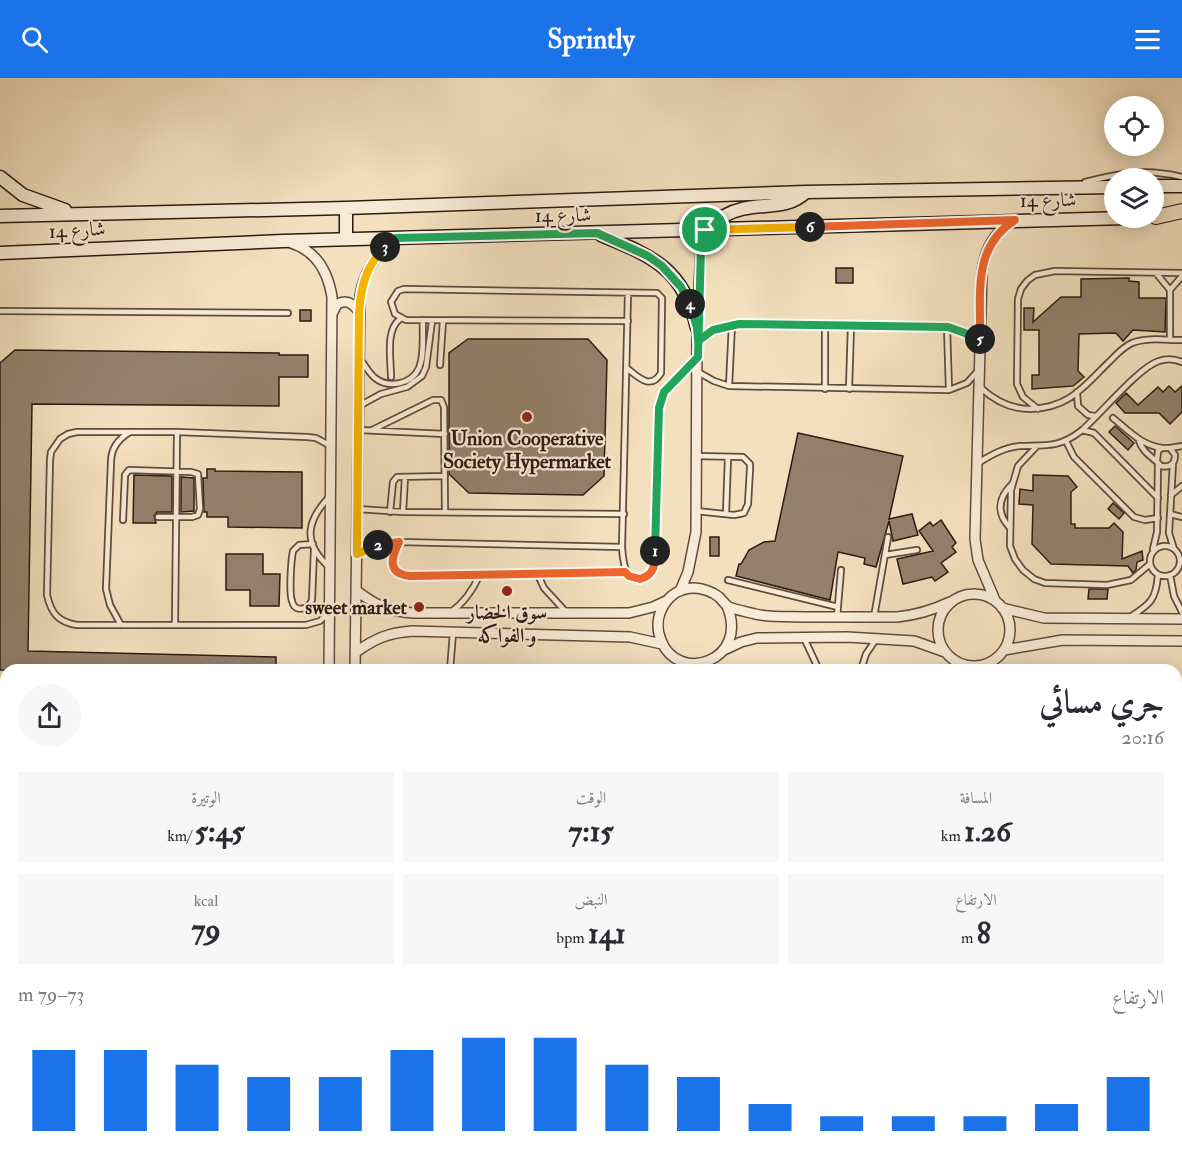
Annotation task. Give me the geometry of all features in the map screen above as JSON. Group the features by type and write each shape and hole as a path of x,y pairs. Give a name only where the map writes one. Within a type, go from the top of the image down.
{"main road":[{"path":"0,177 23,195 74,213"},
{"path":"1164,186 1182,186"},
{"name":"شارع 14","path":"0,216 346,208 806,192 1104,187"},
{"path":"705,230 719,219 735,211 788,204 806,192"},
{"path":"346,208 346,239"},
{"path":"1164,215 1182,211"},
{"path":"1164,217 1182,217"},
{"name":"شارع 14","path":"0,253 346,239 1104,218"},
{"path":"597,233 648,256 662,266 681,287 694,313 697,328"}],"street":[{"path":"992,664 1004,650 1009,640 1010,629 1008,618 995,600 978,560 975,539 984,259 993,239 1004,227 1015,220"},
{"path":"680,591 693,552 696,512 697,328 701,247 705,230"},
{"path":"355,664 361,286 373,259 396,238"},
{"path":"283,241 299,246 313,255 324,269 330,282 332,448 329,664"},
{"path":"332,314 334,308 342,301 352,303 359,312"},
{"path":"357,591 374,604 392,611 569,614 629,613 653,607 680,591 693,588 706,590 718,596 727,606 732,617 733,628 730,640 716,658 693,664"},
{"path":"727,606 772,616 838,612 874,617 916,615 972,593 995,600"},
{"path":"666,601 660,610 657,622 658,633 670,655 681,664"},
{"path":"950,602 942,612 938,626 939,640 945,652 963,664"},
{"path":"1002,608 1044,618 1182,619"},
{"path":"356,651 374,639 392,633 630,637 662,644"},
{"path":"724,650 757,638 877,638 914,642 945,652"},
{"path":"1004,650 1063,640 1182,641"},
{"path":"985,664 994,660"}],"lane":[{"path":"1064,188 1123,173 1153,172 1182,177"},
{"path":"1038,409 1023,398 1017,384 1018,299 1027,281 1045,272 1182,275"},
{"path":"1156,273 1170,290"},
{"path":"1170,340 1170,290 1182,275"},
{"path":"628,321 400,319 391,309 391,302 398,291 404,288 657,293 661,295 662,303 661,373 658,378 649,382 628,369"},
{"path":"628,293 622,548 623,567 629,576 640,579 650,574 653,569 661,400 664,392 698,357"},
{"path":"0,311 288,313"},
{"path":"391,377 391,332 392,327 400,319"},
{"path":"359,358 375,378 384,383 405,382 419,368 422,358 423,320"},
{"path":"359,406 381,394 406,387 422,376 428,357 432,321"},
{"path":"440,365 442,321"},
{"path":"698,341 713,330 732,324 948,327 965,333 980,344"},
{"path":"729,386 732,324"},
{"path":"825,325 825,389"},
{"path":"849,389 851,326"},
{"path":"948,327 949,390"},
{"path":"979,386 991,398 1022,409 1060,405 1129,344 1143,340 1182,340"},
{"path":"976,465 1004,449 1055,445 1066,441 1082,430 1151,364 1168,359 1182,362"},
{"path":"698,372 729,386 949,390 973,379 979,368"},
{"path":"1077,392 1078,406 1088,415 1095,416"},
{"path":"372,430 437,399 441,400 444,407 445,434 445,512"},
{"path":"1113,418 1146,445 1162,448 1182,446"},
{"path":"359,430 445,434"},
{"path":"1082,430 1094,433 1158,498"},
{"path":"330,610 320,621 306,625 67,624 58,619 50,608 47,595 50,460 55,445 68,434 87,431 131,431 307,436 316,438 332,448"},
{"path":"121,625 110,605 106,589 111,455 115,445 131,431"},
{"path":"175,625 177,432"},
{"path":"1066,441 1074,457 1134,517 1145,520 1158,518"},
{"path":"1139,441 1145,453 1166,467 1182,456"},
{"path":"1036,447 1018,466 1012,484 1010,528 1011,546 1015,559 1029,575 1046,583 1115,585 1131,580 1150,564 1157,532 1157,461 1158,451 1162,448"},
{"path":"1150,564 1154,572 1170,575 1177,569 1179,558 1169,533 1174,462 1174,451 1170,448"},
{"path":"696,456 743,458 750,464 747,509 739,515 696,512"},
{"path":"726,514 728,457"},
{"path":"123,520 124,475 126,472 132,470 176,471 198,474 200,509 195,516 158,517"},
{"path":"390,512 393,482 397,477 446,477"},
{"path":"402,512 405,477"},
{"path":"1010,528 1002,516 1001,498 1012,484"},
{"path":"1172,495 1182,486"},
{"path":"331,494 313,517 314,547 312,600 308,607 296,608 291,600 293,551 299,545 314,547 331,568"},
{"path":"358,509 390,512 624,514"},
{"path":"1170,514 1182,517"},
{"path":"874,617 888,537"},
{"path":"399,542 392,558 397,572 403,575 625,572"},
{"path":"357,554 380,544 399,542 622,548"},
{"path":"1153,551 1160,546 1174,549"},
{"path":"885,555 917,550"},
{"path":"1177,569 1182,573"},
{"path":"728,580 838,612 842,570"},
{"path":"537,573 544,588 554,601 569,614"},
{"path":"450,613 465,600 480,574"},
{"path":"1126,619 1149,604 1154,597 1158,574"},
{"path":"1170,575 1174,596 1182,612"},
{"path":"450,664 453,633"},
{"path":"804,638 816,664"},
{"path":"863,664 866,654 877,638"}],"building":[{"path":"836,268 853,268 853,283 836,283"},
{"path":"1129,278 1129,281 1139,282 1139,298 1166,298 1165,332 1133,330 1123,341 1116,333 1079,334 1078,371 1084,377 1073,386 1032,389 1032,375 1039,375 1039,330 1024,330 1024,308 1034,308 1033,322 1061,297 1081,297 1081,279"},
{"path":"300,310 311,310 311,321 300,321"},
{"name":"Union Cooperative Society Hypermarket","path":"468,339 588,339 607,360 604,476 583,495 469,493 449,474 449,353"},
{"path":"15,350 308,355 308,377 279,377 279,406 32,404 28,651 276,657 276,664 0,664 0,363"},
{"path":"1169,386 1175,392 1182,386 1182,412 1170,424 1159,413 1125,413 1116,403 1126,393 1138,405 1158,387 1163,392"},
{"path":"1115,426 1134,443 1128,450 1109,432"},
{"path":"798,433 903,456 889,519 912,514 918,535 893,541 889,521 876,567 864,564 865,558 838,552 830,600 736,576 739,564 749,550 764,542 775,541"},
{"path":"207,469 302,472 302,528 228,527 228,517 207,517 207,512 204,512 203,478 207,478"},
{"path":"134,475 172,476 172,512 157,512 154,516 156,523 133,523"},
{"path":"1033,475 1068,476 1077,487 1071,492 1071,524 1075,524 1075,528 1109,528 1114,523 1123,532 1122,559 1142,551 1143,560 1137,562 1136,570 1133,573 1128,566 1051,564 1032,544 1033,505 1019,504 1020,489 1033,491"},
{"path":"181,477 194,478 194,511 181,512"},
{"path":"1113,503 1124,513 1119,519 1108,509"},
{"path":"941,520 956,543 952,547 956,552 941,563 948,572 935,581 932,577 903,584 897,559 933,551 919,531 930,522 933,526"},
{"path":"710,537 719,537 719,556 710,556"},
{"path":"226,554 263,554 263,574 280,574 279,606 250,606 250,590 226,590"},
{"path":"1089,589 1108,589 1107,599 1088,599"}],"place":[{"name":"Union Cooperative Society Hypermarket","path":"527,417"},
{"name":"سوق الخضار و الفواكه","path":"507,591"},
{"name":"sweet market","path":"419,607"}],"route":[{"path":"705,230 701,247 697,328 698,357 664,392 659,408 655,564 650,574 640,579 635,579 625,572 410,576 397,572 393,565 392,558 399,542 380,544 357,554 361,286 373,259 396,238 597,233 648,256 672,276 681,287 694,313 697,328 698,341 722,326 739,324 948,327 965,333 980,344 984,259 993,239 1004,227 1015,220 705,230"}]}
